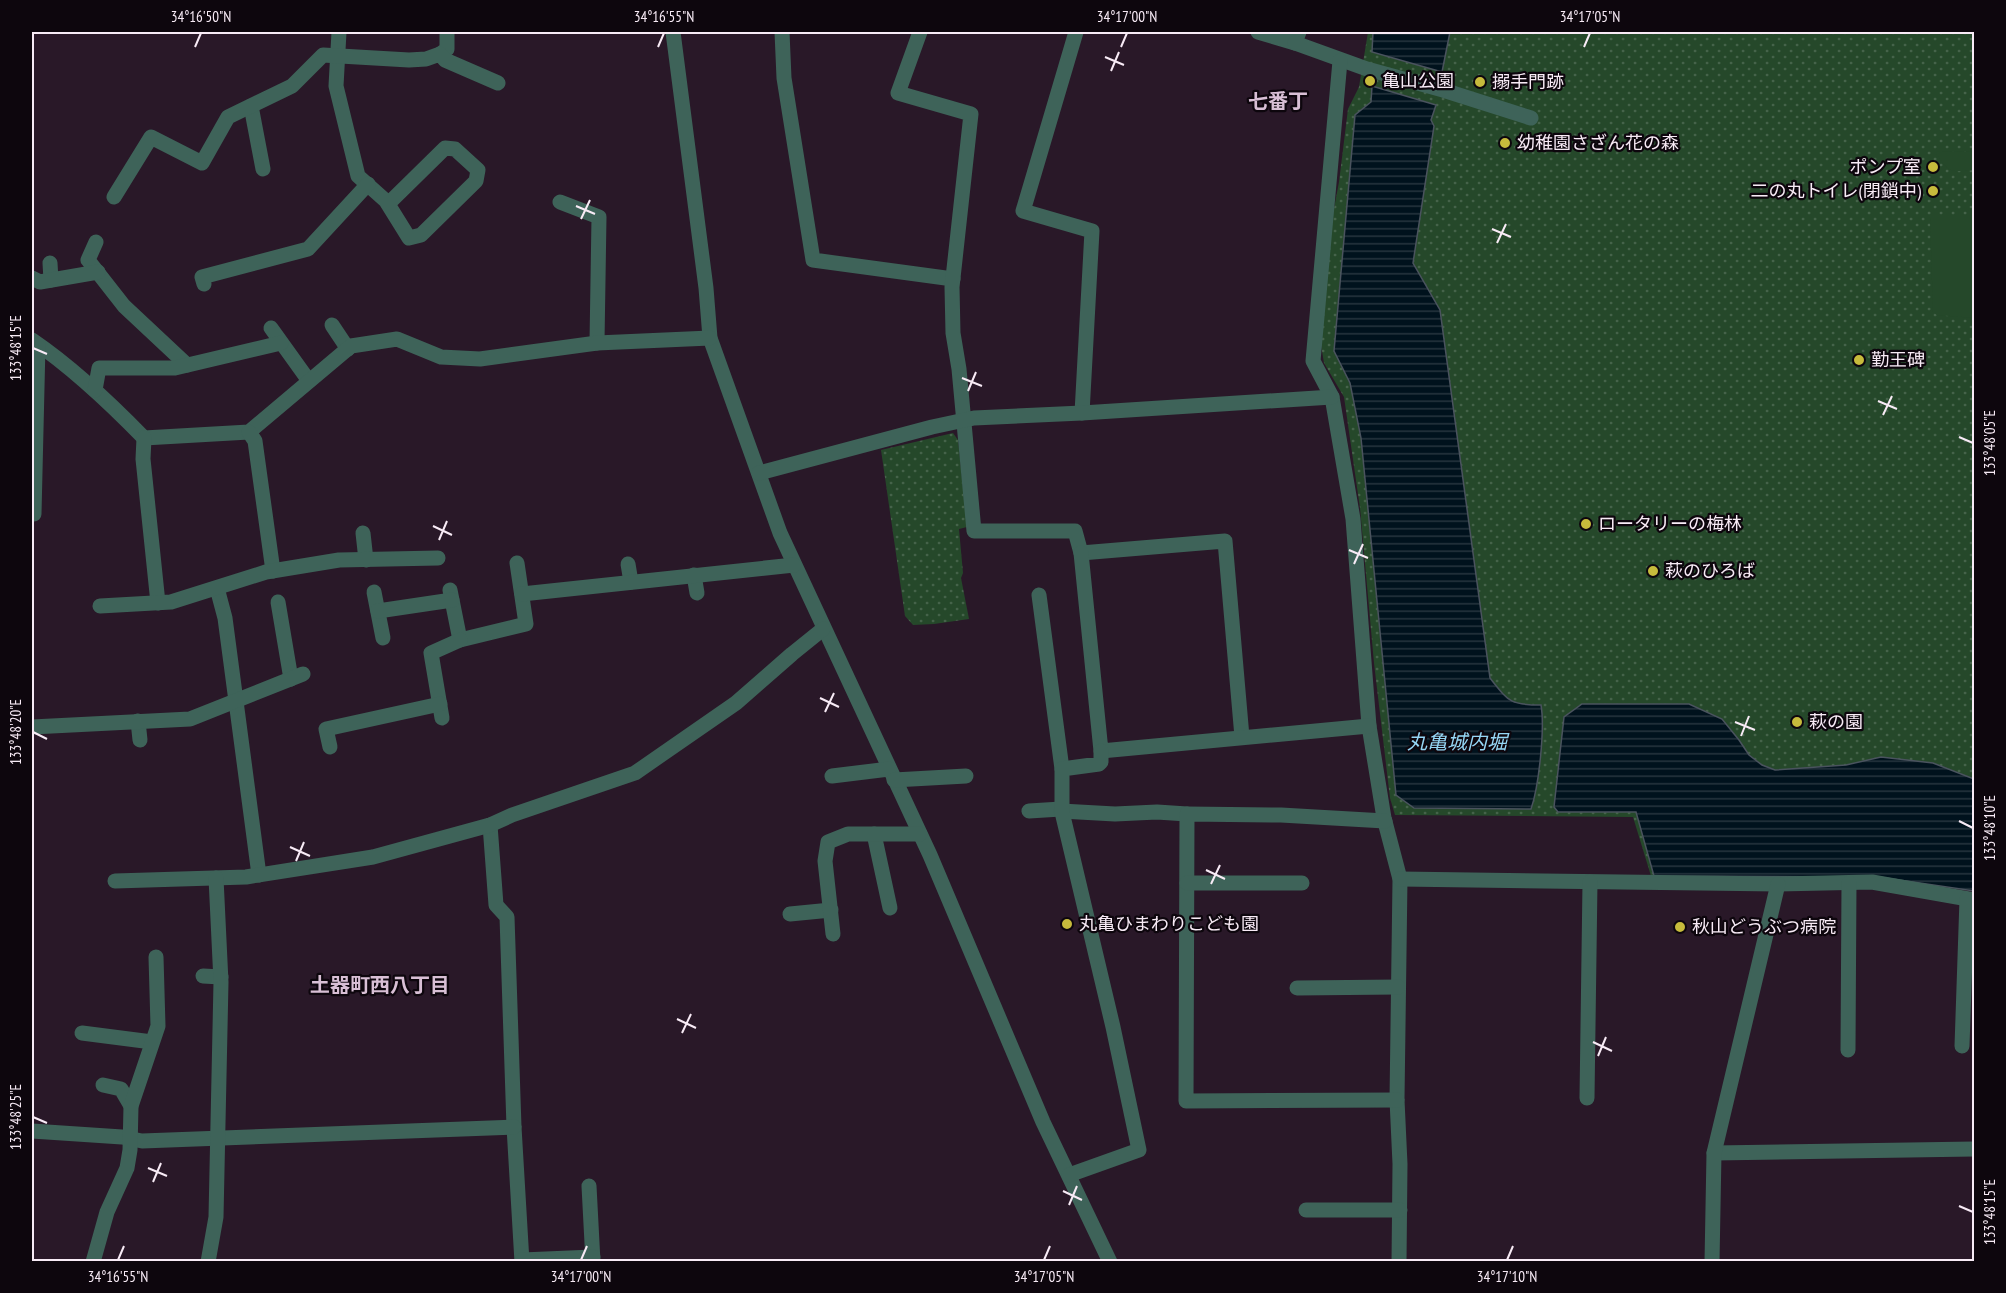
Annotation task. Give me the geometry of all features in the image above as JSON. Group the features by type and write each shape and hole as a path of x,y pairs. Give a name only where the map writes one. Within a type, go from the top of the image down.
{"street":[{"path":"339,32 336,86 358,176 388,204 409,238 422,235 476,181 478,170 455,149 445,148 388,204"},
{"path":"114,197 151,137 202,163 228,117 292,87 323,55 426,59 447,49 447,32"},
{"path":"673,32 706,288 710,338 780,534 920,834 1038,1112 1110,1262"},
{"path":"782,32 784,78 813,260 953,279"},
{"path":"920,32 898,93 971,114 953,279 954,333 974,531 1075,531 1081,553 1101,762 1062,769"},
{"path":"1076,32 1023,211 1092,231 1082,413"},
{"path":"1258,32 1297,37 1340,61 1531,118"},
{"path":"440,54 445,60 498,83"},
{"path":"1340,61 1312,361 1332,397 1353,519 1369,726 1385,821 1400,879 1396,1100 1400,1164 1399,1262"},
{"path":"250,105 263,169"},
{"path":"204,284 202,277 308,249 368,184"},
{"path":"560,202 599,217 597,343"},
{"path":"96,242 88,260 124,306 187,365"},
{"path":"50,263 51,280"},
{"path":"32,278 40,282 98,272"},
{"path":"332,325 348,349"},
{"path":"271,328 309,381"},
{"path":"35,342 95,390 144,438 249,432 351,346 397,339 441,357 480,359 597,343 710,338"},
{"path":"34,514 35,342"},
{"path":"95,390 99,368 176,368 281,343"},
{"path":"759,473 974,418 1332,397"},
{"path":"249,432 255,441 273,571"},
{"path":"144,438 143,459 158,603"},
{"path":"363,533 366,560"},
{"path":"1081,553 1225,542 1242,737"},
{"path":"100,606 171,602 273,571 339,560 438,558"},
{"path":"330,747 326,729 441,711 431,653 460,640 526,624 517,563"},
{"path":"628,564 631,582"},
{"path":"522,594 794,565"},
{"path":"694,575 697,593"},
{"path":"217,588 225,618 259,875"},
{"path":"374,592 383,638"},
{"path":"378,611 451,595 460,640"},
{"path":"1039,595 1062,769 1061,810 1113,1027 1139,1150 1068,1175"},
{"path":"32,727 190,718 297,676 278,602"},
{"path":"115,881 259,875 374,857 490,825 532,808 635,773 736,703 824,629"},
{"path":"138,721 140,740"},
{"path":"1101,751 1369,726"},
{"path":"832,776 966,776"},
{"path":"1029,811 1281,815 1385,821"},
{"path":"1187,814 1186,1101 1396,1100"},
{"path":"490,825 496,905 507,917 514,1127 522,1261 593,1259 589,1186"},
{"path":"833,934 825,861 828,842 848,834 920,834"},
{"path":"874,834 890,908"},
{"path":"208,1262 220,1236 216,1217 221,977 216,878"},
{"path":"1400,879 1778,884 1872,882 1971,900 1962,1046"},
{"path":"1587,1098 1590,882"},
{"path":"1187,883 1302,883"},
{"path":"1848,1050 1849,883"},
{"path":"1712,1262 1714,1153 1778,884"},
{"path":"790,914 831,910"},
{"path":"93,1262 107,1212 127,1168 130,1106 158,1026 156,957"},
{"path":"204,976 221,977"},
{"path":"1297,988 1398,987"},
{"path":"82,1033 153,1041"},
{"path":"103,1084 121,1089 130,1106"},
{"path":"32,1131 142,1141 514,1127"},
{"path":"1714,1153 1974,1149"},
{"path":"1306,1210 1400,1210"}],"green space":[{"path":"1368,32 1974,32 1974,891 1879,878 1651,876 1633,817 1395,815 1390,798 1374,663 1360,508 1344,397 1324,363 1321,345 1332,219 1348,109 1359,87"},
{"path":"1937,151 1974,152 1974,170 1960,171 1948,168 1936,154"},
{"path":"1934,215 1974,215 1974,318 1937,315 1933,312 1930,218"},
{"path":"953,433 958,440 967,527 959,529 963,573 961,578 969,619 913,625 905,616 881,450"}],"water":[{"path":"1373,32 1450,32 1442,72 1372,52"},
{"name":"丸亀城内堀","path":"1372,86 1436,105 1431,120 1434,126 1413,263 1440,310 1490,678 1506,697 1516,703 1541,705 1540,757 1537,786 1531,809 1414,808 1396,795 1361,438 1350,383 1334,351 1355,115 1371,102"},
{"name":"丸亀城内堀","path":"1582,704 1689,704 1722,719 1749,755 1762,765 1775,770 1846,765 1881,757 1933,763 1974,779 1974,891 1879,877 1654,876 1636,812 1558,812 1554,807 1564,717"}],"place":[{"name":"亀山公園","path":"1370,81"},
{"name":"搦手門跡","path":"1480,82"},
{"name":"幼稚園さざん花の森","path":"1505,143"},
{"name":"ポンプ室","path":"1933,167"},
{"name":"二の丸トイレ(閉鎖中)","path":"1933,191"},
{"name":"勤王碑","path":"1859,360"},
{"name":"ロータリーの梅林","path":"1586,524"},
{"name":"萩のひろば","path":"1653,571"},
{"name":"萩の園","path":"1797,722"},
{"name":"丸亀ひまわりこども園","path":"1067,924"},
{"name":"秋山どうぶつ病院","path":"1680,927"}],"district":[{"name":"七番丁","path":"1278,101"},
{"name":"土器町西八丁目","path":"380,985"}]}
